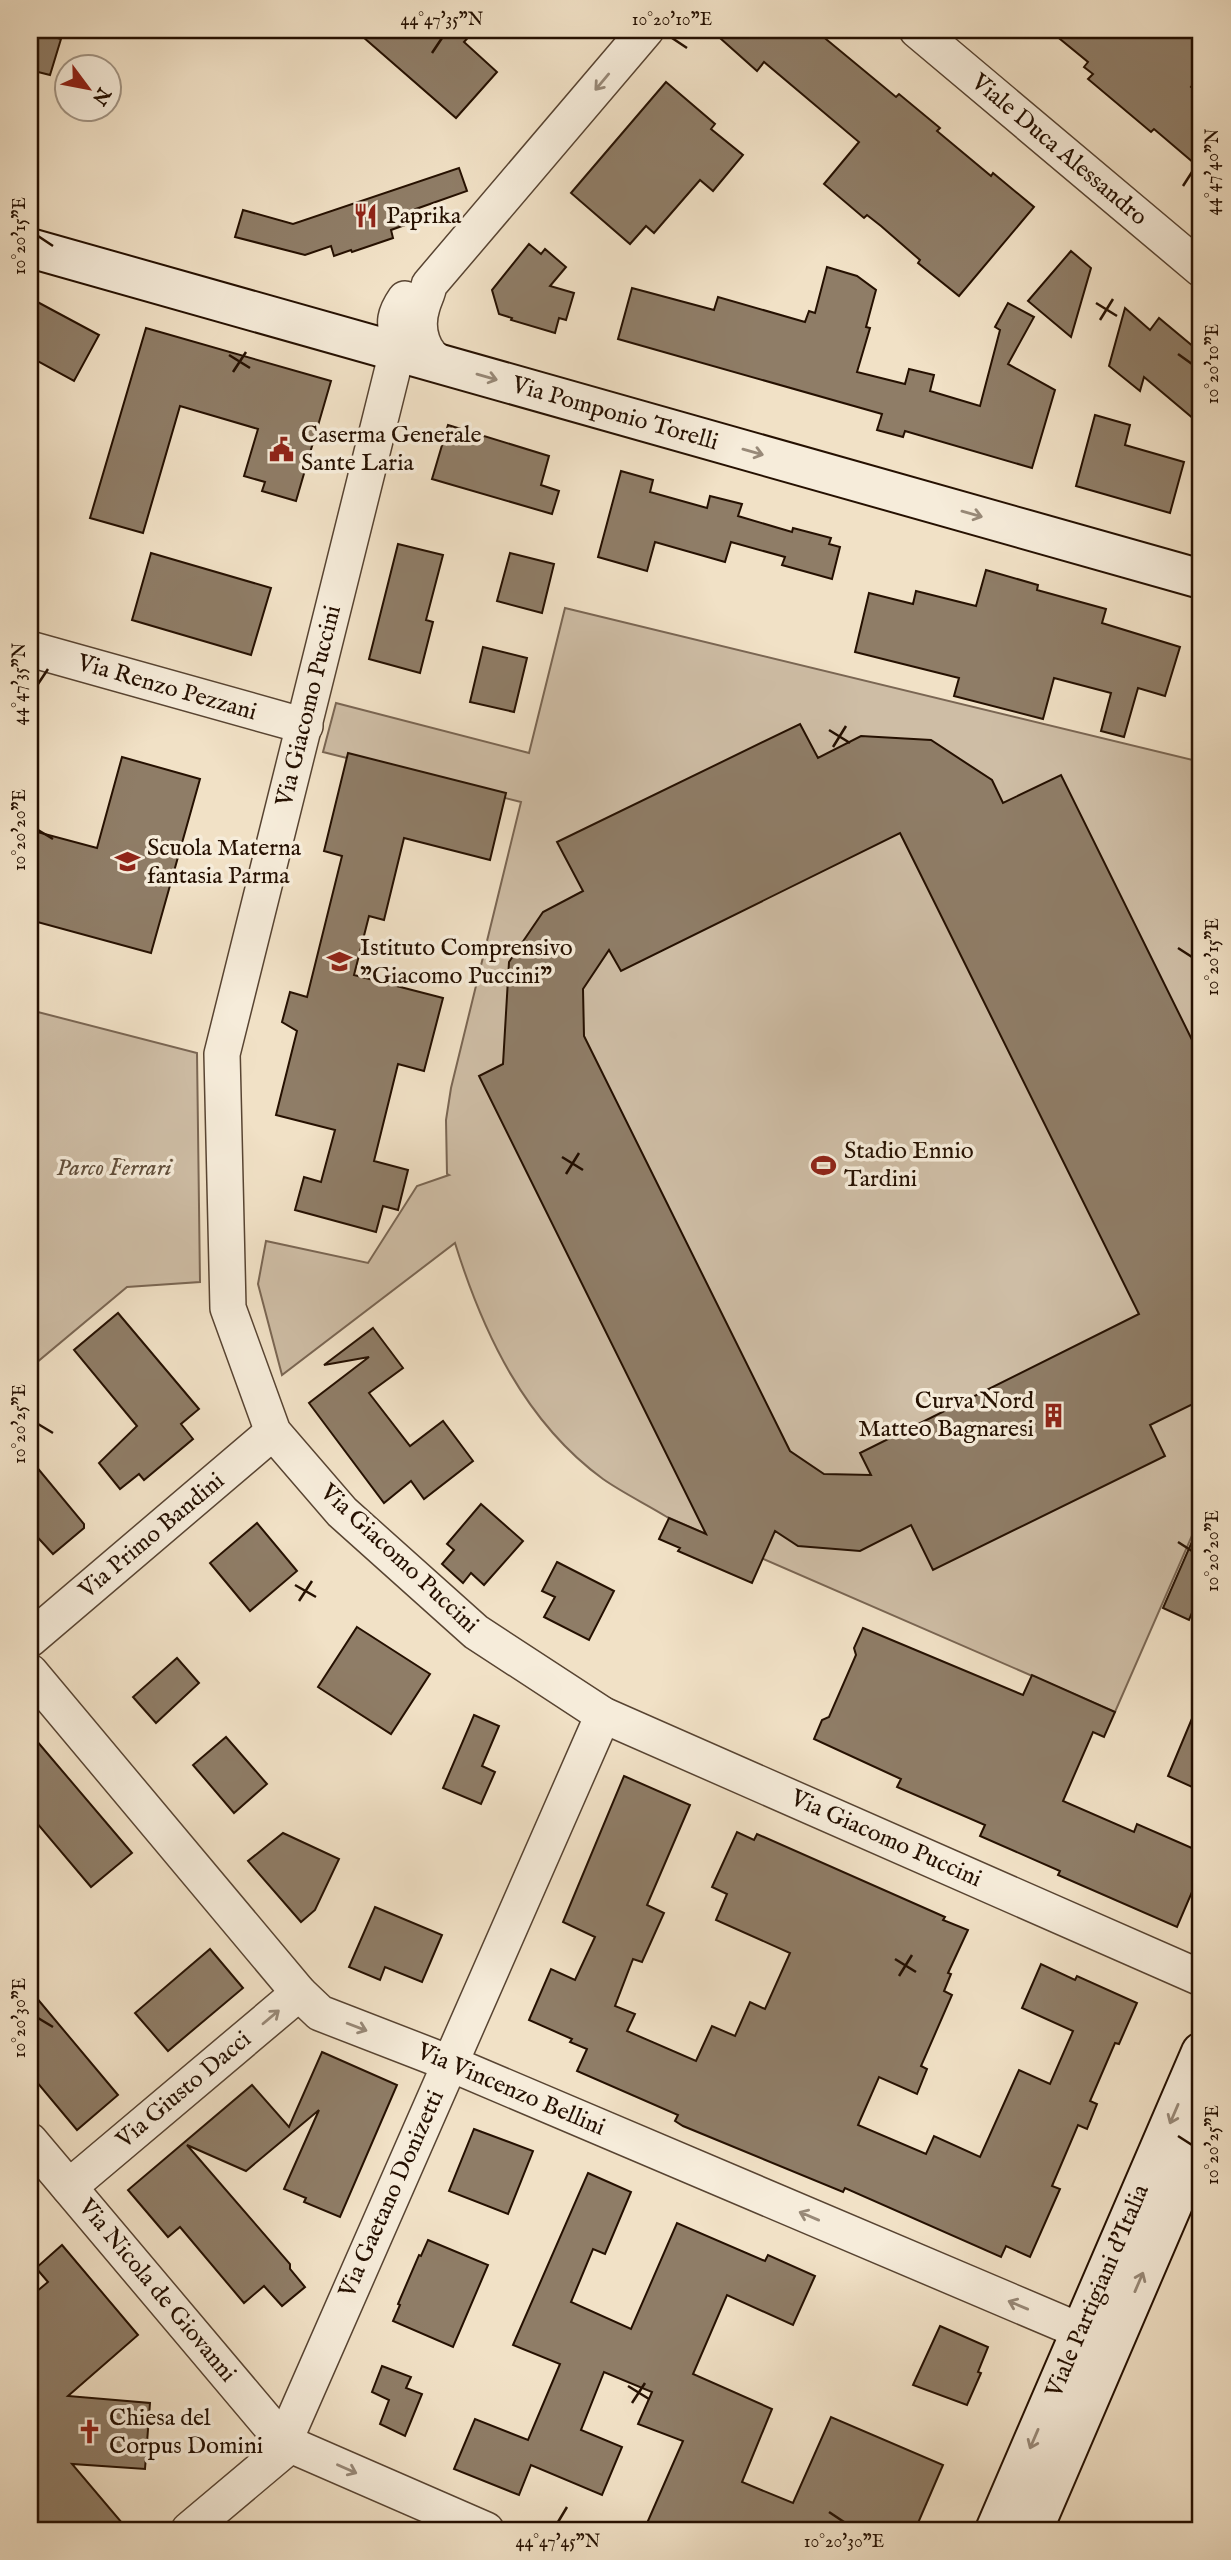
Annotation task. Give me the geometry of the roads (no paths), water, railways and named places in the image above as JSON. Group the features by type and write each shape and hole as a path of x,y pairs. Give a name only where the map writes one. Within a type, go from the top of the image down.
{"main road":[{"name":"Via Pomponio Torelli","path":"30,248 1201,579"},
{"name":"Viale Partigiani d'Italia","path":"1032,2530 1096,2338 1201,2052"},
{"name":"Viale Partigiani d'Italia","path":"995,2530 1201,2140"}],"street":[{"path":"320,330 343,332 358,329 384,315 419,290 646,30"},
{"name":"Viale Duca Alessandro","path":"917,30 1201,270"},
{"path":"419,290 422,307 420,332 433,360 445,365"},
{"name":"Via Giacomo Puccini","path":"419,290 394,323 398,339 397,352 222,1054 228,1308 273,1433 342,1512 475,1632 603,1715 1201,1978"},
{"name":"Via Renzo Pezzani","path":"30,649 304,726"},
{"name":"Via Primo Bandini","path":"30,1639 273,1433"},
{"name":"Via Vincenzo Bellini","path":"30,1672 299,1993 320,2013 449,2063 1096,2338"},
{"name":"Via Gaetano Donizetti","path":"189,2530 284,2450 284,2442 603,1715"},
{"name":"Via Giusto Dacci","path":"69,2187 299,1993"},
{"name":"Via Nicola de Giovanni","path":"30,2141 284,2442"},
{"path":"284,2442 486,2530"}],"place":[{"name":"Paprika","path":"366,216"},
{"name":"Caserma Generale Sante Laria","path":"281,449"},
{"name":"Scuola Materna fantasia Parma","path":"127,862"},
{"name":"Istituto Comprensivo \"Giacomo Puccini\"","path":"340,962"},
{"name":"Stadio Ennio Tardini","path":"824,1165"},
{"name":"Curva Nord Matteo Bagnaresi","path":"1054,1415"},
{"name":"Chiesa del Corpus Domini","path":"89,2432"}],"park label":[{"name":"Parco Ferrari","path":"114,1168"}]}
